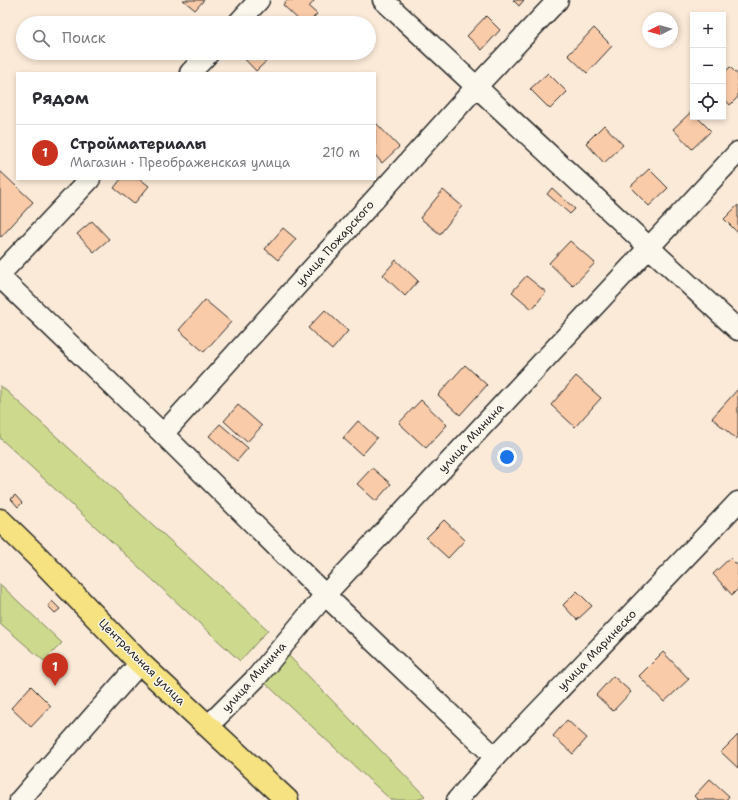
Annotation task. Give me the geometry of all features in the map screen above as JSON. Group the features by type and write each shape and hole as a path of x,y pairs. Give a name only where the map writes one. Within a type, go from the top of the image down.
{"main road":[{"name":"Центральная улица","path":"0,520 38,557 140,663 287,800"}],"street":[{"path":"245,16 260,0"},
{"path":"383,0 738,330"},
{"name":"улица Пожарского","path":"163,434 476,87 558,0"},
{"path":"191,72 202,60"},
{"name":"улица Минина","path":"208,726 256,678 325,595 738,152"},
{"path":"89,180 0,276 163,434 325,595 495,756"},
{"name":"улица Маринеско","path":"468,796 495,756 738,502"},
{"path":"20,800 140,663"}],"green space":[{"path":"0,385 268,630 240,661 0,438"},
{"path":"0,584 62,643 44,661 0,623"},
{"path":"287,654 425,796 417,800 391,800 263,681"}],"building":[{"path":"183,0 204,0 195,10"},
{"path":"287,0 312,0 314,1 309,7 317,14 315,16 295,16 283,5"},
{"path":"513,0 524,0 519,6"},
{"path":"486,16 500,30 482,50 467,36"},
{"path":"594,28 612,46 587,73 568,55"},
{"path":"246,60 268,60 256,71"},
{"path":"730,67 738,75 738,97 730,105 726,100 726,71"},
{"path":"548,73 567,92 550,109 530,89"},
{"path":"690,113 690,120 700,120 711,131 692,149 673,129"},
{"path":"376,123 399,147 382,163 376,156"},
{"path":"604,125 623,145 604,163 586,143"},
{"path":"649,169 668,188 649,206 630,187"},
{"path":"0,171 33,202 1,237 0,236"},
{"path":"120,180 141,180 149,186 134,204 114,188"},
{"path":"552,188 575,209 570,214 547,194"},
{"path":"443,190 462,206 440,234 420,218"},
{"path":"738,205 738,233 724,219"},
{"path":"92,221 109,239 94,252 77,234"},
{"path":"283,228 296,239 278,260 265,249"},
{"path":"570,241 595,263 573,286 549,263"},
{"path":"396,260 418,281 405,296 383,275"},
{"path":"526,276 546,292 532,309 512,292"},
{"path":"205,300 231,322 204,352 179,330"},
{"path":"325,310 348,331 332,350 308,328"},
{"path":"465,365 487,385 460,415 438,395"},
{"path":"576,376 601,398 575,427 551,405"},
{"path":"738,389 738,437 736,439 712,418"},
{"path":"421,400 447,425 426,448 399,423"},
{"path":"238,405 262,426 247,442 224,421"},
{"path":"358,421 377,438 362,455 343,438"},
{"path":"220,424 248,448 237,461 209,436"},
{"path":"372,468 391,484 376,501 357,484"},
{"path":"15,495 22,503 18,507 11,499"},
{"path":"444,520 465,540 448,558 426,538"},
{"path":"730,558 738,566 738,589 732,595 713,574"},
{"path":"577,591 592,606 577,620 563,605"},
{"path":"52,601 60,609 55,613 48,606"},
{"path":"663,652 689,679 664,702 639,676"},
{"path":"613,676 631,692 613,711 596,695"},
{"path":"31,686 51,706 31,727 11,708"},
{"path":"567,720 587,738 573,754 553,736"},
{"path":"738,735 738,768 721,752"},
{"path":"710,779 729,796 726,800 698,800 694,796"}],"place":[{"name":"Стройматериалы","path":"55,686"}]}
